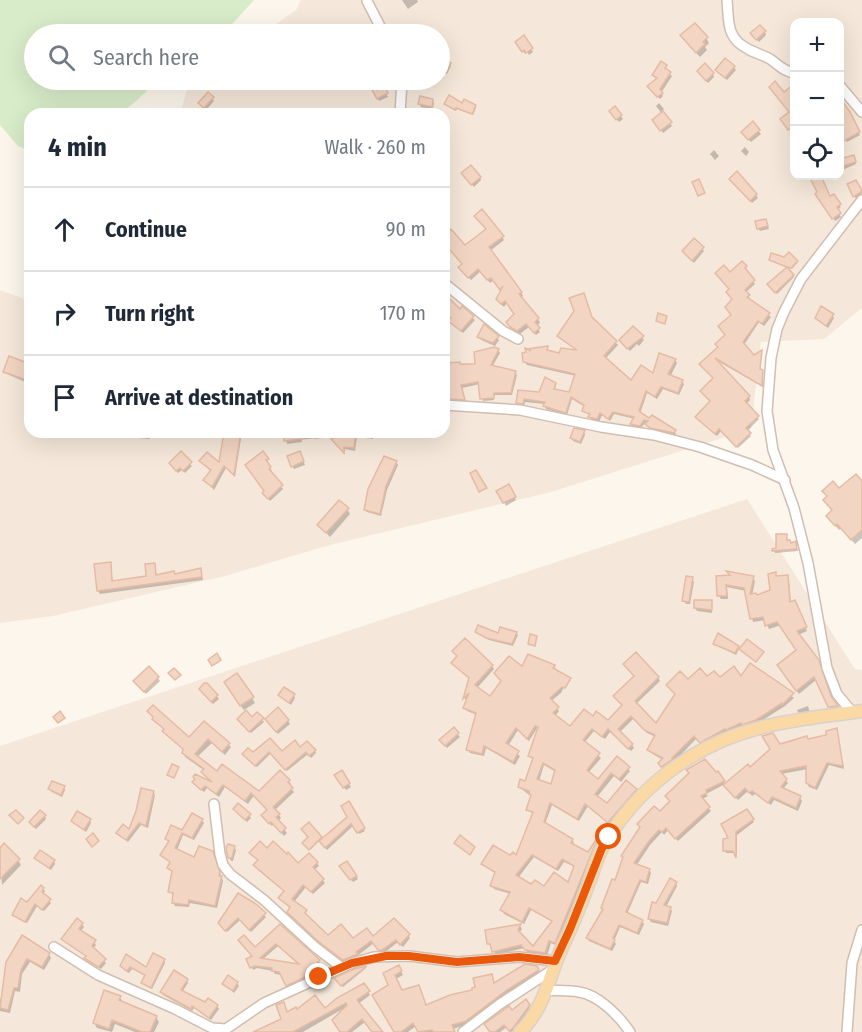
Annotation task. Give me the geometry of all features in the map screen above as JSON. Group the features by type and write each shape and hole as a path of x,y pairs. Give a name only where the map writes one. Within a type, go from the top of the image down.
{"main road":[{"path":"520,1032 536,1014 602,848 635,802 666,773 729,738 757,729 857,711"}],"street":[{"path":"726,0 733,39 770,59 782,69 792,72"},
{"path":"367,1 379,24"},
{"path":"400,108 401,90"},
{"path":"844,91 862,112"},
{"path":"857,711 837,694 827,668 808,563 794,508 774,450 767,416 769,369 777,329 789,301 801,279 862,200"},
{"path":"450,289 503,332 518,339"},
{"path":"450,405 520,410 654,435 700,447 752,465 785,480"},
{"path":"214,804 220,854 230,874 264,900 341,968"},
{"path":"847,1032 852,963 862,930"},
{"path":"54,946 98,975 175,1009 206,1026 220,1029 230,1026 258,1006 361,960 386,956 409,956 457,962 519,957 554,966"},
{"path":"469,1031 500,1004 554,966"},
{"path":"546,990 580,992 589,996 617,1016 630,1032"}],"shaded area":[{"path":"301,0 862,0 862,308 824,339 761,342 751,429 551,492 326,546 225,576 53,616 0,623 0,290 24,299 24,438 450,438 450,108 182,108 187,90 450,90 450,24 276,24 296,10"},
{"path":"747,499 855,669 862,670 862,1032 0,1032 0,746"}],"green space":[{"path":"0,0 254,0 232,24 24,24 24,90 148,90 126,108 24,108 24,148 18,146 0,125"}],"building":[{"path":"695,23 708,37 696,53 680,35"},
{"path":"760,25 766,31 756,40 750,33"},
{"path":"524,35 533,48 526,53 524,50 522,52 515,42"},
{"path":"725,58 735,66 725,78 715,70"},
{"path":"661,61 671,72 660,89 663,93 657,97 647,86 657,78 652,75"},
{"path":"705,63 714,73 706,81 697,71"},
{"path":"775,81 784,92 790,87 790,129 788,130 780,119 789,112 769,87"},
{"path":"372,90 386,90 388,93 377,99"},
{"path":"208,92 214,97 204,108 198,103"},
{"path":"449,95 462,103 464,99 476,105 472,114 456,108 455,110 444,104"},
{"path":"420,96 433,99 432,107 418,104"},
{"path":"844,104 850,112 860,132 844,141"},
{"path":"615,106 622,115 616,120 609,111"},
{"path":"663,111 672,122 660,131 652,120"},
{"path":"753,121 760,130 748,140 741,132"},
{"path":"854,155 856,162 844,166 844,158"},
{"path":"471,165 481,177 471,185 461,173"},
{"path":"737,171 757,194 750,201 729,179"},
{"path":"699,179 705,193 698,196 692,182"},
{"path":"811,180 823,180 830,196 834,194 841,204 837,207 841,213 832,219 815,194 817,192"},
{"path":"856,180 862,191 853,197 847,184"},
{"path":"482,209 504,236 489,247 522,292 519,294 539,318 535,322 540,328 534,333 526,324 517,331 506,322 514,314 505,301 501,304 496,299 503,286 500,290 491,278 487,280 478,269 468,278 458,267 462,264 450,250 450,230 465,245 486,229 474,216"},
{"path":"766,219 768,226 757,229 755,221"},
{"path":"694,238 704,247 692,261 682,251"},
{"path":"789,252 798,261 791,268 769,260 771,253 784,257"},
{"path":"742,261 755,280 745,290 750,295 747,297 770,313 762,324 758,321 743,342 754,355 762,350 760,369 763,370 762,386 715,358 750,396 745,401 759,416 746,428 751,433 736,447 719,429 715,434 695,417 710,401 700,391 713,378 699,364 718,347 715,344 725,335 718,326 731,315 725,307 732,299 726,292 729,289 715,273 724,265 730,272"},
{"path":"787,267 794,275 775,293 767,284"},
{"path":"584,293 592,317 617,341 604,356 631,380 641,365 653,373 659,353 676,359 668,374 683,380 678,393 661,387 655,397 646,391 639,411 649,418 652,415 676,430 674,433 650,428 645,424 648,421 644,420 640,426 630,424 634,417 613,412 608,419 600,413 597,419 588,417 590,414 582,411 584,405 571,397 566,413 543,406 545,402 524,399 523,404 516,403 518,390 539,392 545,377 556,383 554,389 569,392 575,374 523,362 522,353 526,352 525,348 531,351 528,349 548,346 547,350 559,353 561,348 577,350 557,336 574,311 569,298"},
{"path":"450,299 460,309 462,306 474,316 461,331 450,323"},
{"path":"821,306 834,314 826,326 815,318"},
{"path":"658,313 667,316 665,324 656,321"},
{"path":"484,324 499,336 493,343 477,337"},
{"path":"633,326 644,336 627,349 619,340"},
{"path":"494,347 499,349 491,365 516,371 511,393 494,393 494,398 480,399 478,382 461,385 465,400 450,399 450,363 475,364 474,352"},
{"path":"9,356 24,362 24,379 3,372"},
{"path":"574,428 585,430 580,442 570,438"},
{"path":"223,438 240,438 234,475 224,466 212,487 203,480 211,470 199,461 207,452 219,462"},
{"path":"284,438 310,438 284,441"},
{"path":"355,438 354,448 344,447 344,453 331,439"},
{"path":"181,451 192,462 183,471 180,468 176,471 169,463"},
{"path":"263,451 269,459 266,460 271,467 269,469 283,485 268,499 245,465"},
{"path":"300,451 304,461 291,467 287,456"},
{"path":"384,456 397,461 386,486 380,514 364,510 368,489"},
{"path":"476,470 487,488 479,492 470,473"},
{"path":"856,474 862,481 862,530 851,540 837,524 835,526 826,516 832,510 823,500 827,496 822,491 833,481 839,488"},
{"path":"509,484 516,497 503,503 496,491"},
{"path":"339,500 349,508 326,533 317,525"},
{"path":"776,534 787,534 787,540 791,543 796,541 797,549 772,551 776,548"},
{"path":"111,562 112,581 146,576 145,564 155,563 156,575 174,571 175,574 201,568 202,577 97,591 94,564"},
{"path":"726,571 754,576 750,594 756,593 757,595 770,590 768,574 776,572 776,576 788,575 790,602 795,600 807,627 797,631 819,660 831,696 838,706 828,707 814,677 796,691 777,665 796,650 777,622 765,626 763,617 750,619 744,588 726,585 727,596 717,596 716,576 730,575"},
{"path":"686,576 693,577 689,602 682,601"},
{"path":"694,600 712,600 712,610 694,608"},
{"path":"478,625 498,633 500,627 517,632 512,644 486,638 475,632"},
{"path":"718,633 739,646 735,653 713,644"},
{"path":"530,634 537,636 535,646 528,644"},
{"path":"465,638 493,665 475,685 490,696 501,681 494,673 509,656 522,666 528,654 555,665 553,668 571,678 565,688 562,687 550,698 559,707 553,713 570,726 584,709 593,716 596,711 608,720 622,705 613,696 634,676 623,664 636,652 659,677 635,701 656,723 675,694 666,685 680,671 688,679 700,668 707,676 714,671 720,677 734,666 741,676 750,663 794,693 783,704 756,720 725,729 700,743 694,736 673,759 661,767 658,763 663,758 647,750 655,735 644,730 631,716 618,729 633,744 628,749 608,729 602,737 592,729 583,740 600,753 587,770 598,779 617,756 630,767 619,779 611,773 595,794 607,803 626,780 637,789 610,820 596,842 555,943 549,941 545,953 525,950 521,945 492,952 490,944 487,944 485,930 521,924 518,930 533,946 552,921 529,908 522,922 500,910 510,892 490,886 495,872 481,864 493,845 510,855 513,852 516,855 533,812 526,810 531,795 529,791 518,787 520,779 525,781 533,758 528,756 538,727 535,726 527,739 516,728 506,743 519,751 513,762 484,746 482,754 466,750 476,713 463,708 469,693 463,699 469,678 451,663 457,656 452,651","holes":["543,763 555,770 551,784 537,779","550,803 577,819 585,804 607,822 588,852 571,843 573,839 544,822","532,855 556,869 562,859 574,866 568,882 554,872 544,886 535,880 531,884 516,875"]},
{"path":"747,639 764,652 756,662 739,649"},
{"path":"217,653 221,660 212,666 208,660"},
{"path":"149,666 159,677 144,692 133,681"},
{"path":"174,668 181,675 175,680 168,673"},
{"path":"237,673 254,697 240,706 224,682"},
{"path":"207,683 218,695 211,702 199,689"},
{"path":"284,687 295,694 289,703 278,695"},
{"path":"153,705 189,737 204,721 230,743 222,752 208,739 195,754 217,771 222,764 259,791 280,770 290,780 288,782 293,788 273,807 280,814 276,817 286,828 281,833 271,822 269,824 261,815 267,810 251,793 245,801 223,785 216,794 205,786 201,790 192,782 195,774 212,782 201,772 204,769 182,753 183,749 152,719 153,717 147,711"},
{"path":"278,707 289,720 276,732 265,719"},
{"path":"246,710 252,717 257,712 264,718 249,732 237,719"},
{"path":"60,711 65,718 58,723 53,717"},
{"path":"454,727 459,733 445,746 439,740"},
{"path":"837,728 843,766 827,763 815,788 806,783 806,766 780,771 787,779 781,787 801,796 796,808 772,797 768,803 752,791 749,793 745,788 735,798 723,785 748,764 750,767 770,749 762,736 773,733 780,744 807,736 808,739 826,735 826,731"},
{"path":"270,738 282,751 295,740 300,747 307,741 316,750 309,756 306,752 285,770 269,752 255,766 242,754 248,748 253,752"},
{"path":"705,759 725,781 706,790 707,793 701,796 710,807 675,839 666,828 662,832 659,830 634,863 650,869 646,882 640,880 626,912 643,920 637,933 619,925 610,949 586,938 603,909 601,908 612,879 615,880 623,857 621,856 640,827 637,824 654,806 660,811 670,801 665,796 689,773 686,770"},
{"path":"172,764 179,767 174,778 167,775"},
{"path":"342,770 350,783 343,788 334,775"},
{"path":"52,781 65,786 61,795 48,789"},
{"path":"141,788 154,791 146,826 139,823 126,840 116,833 123,824 129,829"},
{"path":"349,801 365,828 357,833 351,824 325,848 319,841 347,817 341,806"},
{"path":"238,803 251,814 245,820 233,809"},
{"path":"747,809 754,819 736,832 736,858 733,851 723,851 723,839 728,838 721,824"},
{"path":"16,810 24,818 18,824 9,815"},
{"path":"40,810 46,815 34,827 29,822"},
{"path":"77,811 91,819 84,830 71,821"},
{"path":"192,813 203,819 192,838 182,833 175,848 194,857 199,846 213,851 220,872 219,876 222,876 215,906 189,900 188,905 172,903 173,893 168,892 172,871 167,868 170,862 160,855 169,841 165,839 171,825 182,830"},
{"path":"309,822 322,837 309,850 302,843 308,837 301,829"},
{"path":"93,833 99,841 92,847 86,839"},
{"path":"460,835 475,847 470,855 454,843"},
{"path":"260,841 267,848 273,841 298,863 309,853 318,862 313,867 324,879 311,892 303,885 292,899 307,910 305,913 328,935 341,924 353,938 367,928 373,936 394,918 410,934 400,945 396,940 382,950 378,950 371,941 356,952 358,954 343,960 319,942 287,912 290,907 278,898 284,891 253,865 258,860 249,853"},
{"path":"4,843 20,859 0,879 0,848"},
{"path":"228,844 235,846 232,858 228,858 226,848"},
{"path":"40,850 55,860 49,868 34,858"},
{"path":"347,861 357,876 350,880 339,866"},
{"path":"670,878 677,882 664,905 671,907 667,923 648,919 652,902 656,903"},
{"path":"41,885 44,888 42,892 51,899 42,910 35,904 25,922 12,915 21,898 27,902"},
{"path":"238,893 266,913 249,930 238,918 225,931 218,923"},
{"path":"77,918 83,923 79,929 96,940 92,946 106,959 98,967 61,939"},
{"path":"280,924 320,960 310,971 312,974 286,986 279,972 272,971 272,968 255,966 250,968 246,959 252,956 238,940 244,935 255,947","holes":["276,944 299,964 260,958"]},
{"path":"22,935 50,953 42,967 27,959 21,970 18,988 14,988 8,1010 0,1008 6,962"},
{"path":"153,953 165,959 151,988 141,983 145,975 130,967 127,971 120,966 126,954 146,967"},
{"path":"525,964 537,966 539,970 507,990 466,1021 452,1025 455,1032 433,1032 432,1030 418,1032 413,1023 401,1032 394,1032 372,995 388,985 383,973 399,965 402,971 395,975 402,990 419,985 426,1005 450,995 472,990 475,987 473,978 492,974 494,983"},
{"path":"367,966 341,986 334,978 354,969"},
{"path":"174,970 188,979 181,990 205,1002 208,998 218,1005 209,1018 192,1006 191,1009 160,992"},
{"path":"228,975 238,982 233,991 222,984"},
{"path":"364,983 370,991 357,1000 383,1032 372,1032 362,1019 347,1032 340,1032 332,1020 347,1005 346,1003 293,1032 253,1032 281,1019 276,1005 284,1002 287,1012 296,1007 297,1009 315,995 325,1008 337,998"},
{"path":"104,990 121,996 119,1000 157,1016 150,1032 142,1032 112,1020 109,1029 93,1023"},
{"path":"526,999 530,1005 509,1031 504,1025 495,1032 490,1032 484,1024 509,1006 512,1010"}],"route":[{"path":"319,977 352,963 386,956 409,956 457,962 519,957 555,961 602,848 609,837"}]}
